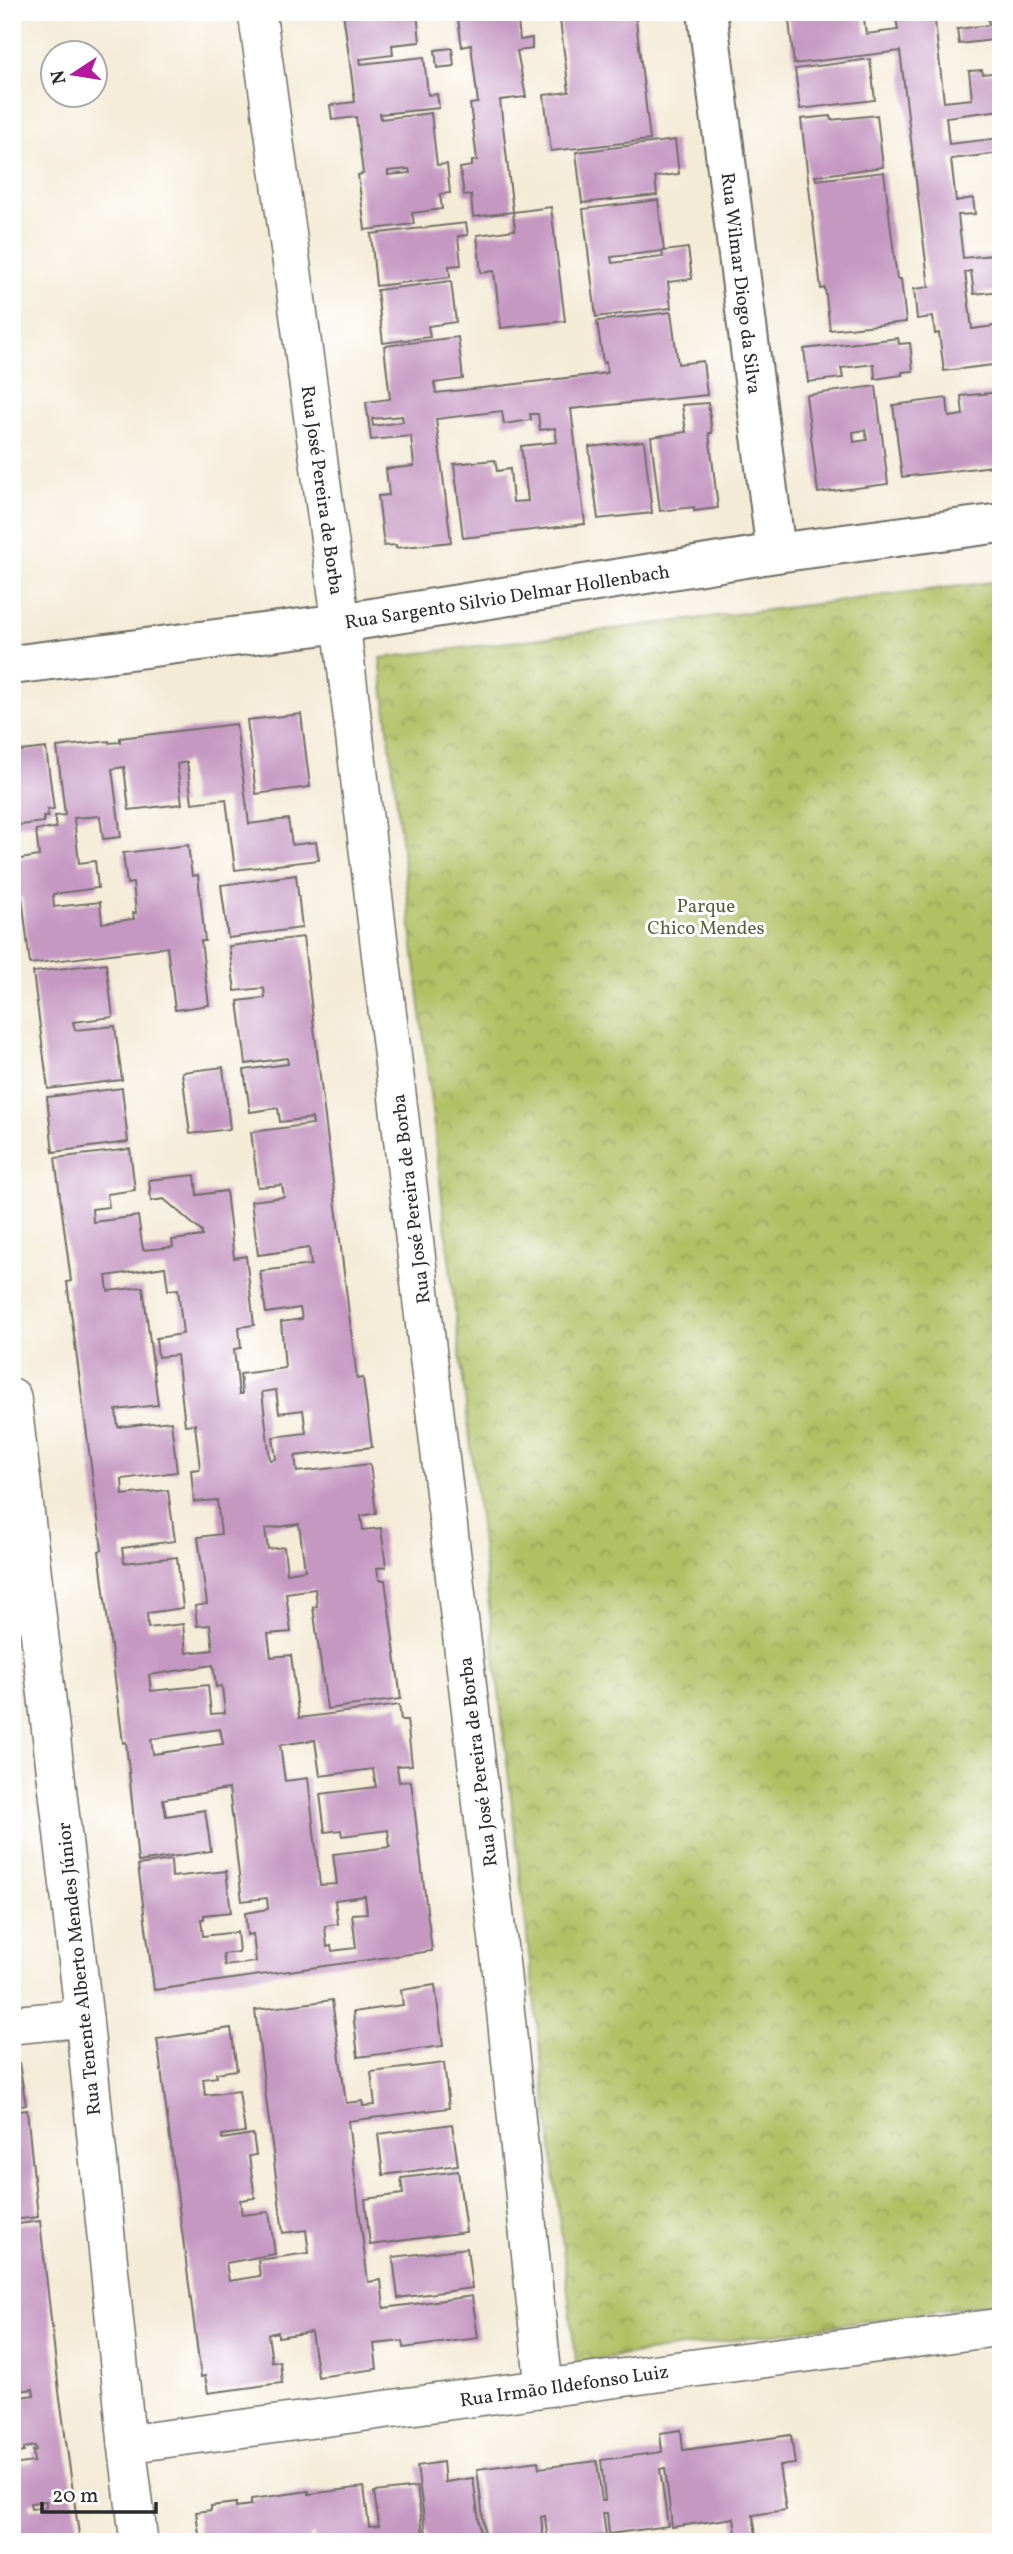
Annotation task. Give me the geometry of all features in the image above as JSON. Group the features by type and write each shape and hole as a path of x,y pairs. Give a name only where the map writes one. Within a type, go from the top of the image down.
{"street":[{"name":"Rua José Pereira de Borba","path":"257,12 341,622 501,1966 544,2388"},
{"name":"Rua Wilmar Diogo da Silva","path":"707,12 776,553"},
{"name":"Rua Sargento Silvio Delmar Hollenbach","path":"12,665 341,622 776,553 1001,523"},
{"name":"Rua Tenente Alberto Mendes Júnior","path":"12,1397 84,2018 139,2542"},
{"path":"12,2025 84,2018"},
{"name":"Rua Irmão Ildefonso Luiz","path":"127,2444 1001,2327"}],"green space":[{"name":"Parque Chico Mendes","path":"1001,581 1001,2302 576,2362 380,658"}],"building":[{"path":"343,12 417,12 420,42 392,45 393,55 360,59 361,64 424,57 428,95 437,94 439,108 380,114 381,119 431,113 437,165 447,164 450,193 440,194 442,209 412,213 414,224 365,230 358,175 363,174 356,117 332,120 330,105 355,102","holes":["409,169 410,173 388,175 388,171"]},
{"path":"457,12 517,12 520,40 532,38 532,49 517,51 526,97 500,100 513,212 473,217 471,195 464,195 460,168 472,166 472,161 477,160 470,104 478,103 471,45 462,47"},
{"path":"528,12 554,12 555,20 530,23"},
{"path":"559,12 635,12 650,140 551,151 544,95 569,92"},
{"path":"788,12 863,12 866,34 898,30 895,12 934,12 944,102 972,99 969,71 982,70 983,74 1001,72 1001,110 946,117 949,144 1001,138 1001,153 951,159 956,201 973,198 975,214 958,215 963,258 992,255 991,250 1001,248 1001,291 974,294 971,271 965,272 972,329 1001,325 1001,364 944,371 939,333 935,334 933,317 917,319 914,289 929,287 900,51 794,64"},
{"path":"987,12 1001,12 1001,39 959,44 957,29 989,25"},
{"path":"452,48 454,66 437,68 435,50"},
{"path":"870,59 875,100 800,109 795,69"},
{"path":"877,115 883,167 815,176 816,180 884,172 897,279 901,279 906,322 830,330 825,288 821,289 801,119 830,116 831,120"},
{"path":"675,140 679,174 655,177 657,195 582,203 576,152"},
{"path":"658,200 664,251 688,248 692,279 668,282 671,308 596,317 583,209","holes":["662,251 663,257 612,263 611,257"]},
{"path":"551,207 565,321 501,328 494,271 481,273 477,235 515,230 513,212"},
{"path":"466,223 468,235 458,236 461,265 449,266 450,277 376,286 371,234"},
{"path":"451,281 456,322 428,326 430,337 383,343 377,290"},
{"path":"671,312 678,364 703,361 707,395 571,409 585,524 463,538 454,464 495,460 497,471 510,469 513,502 528,501 521,446 557,442 555,428 540,430 538,414 530,414 531,420 504,424 502,411 436,419 451,542 396,548 396,545 384,546 378,496 389,495 386,469 414,466 411,436 371,440 366,402 390,399 384,346 458,337 463,379 434,383 436,393 500,386 607,373 597,321","holes":["402,416 403,422 373,426 372,419"]},
{"path":"898,338 899,344 910,343 913,371 875,379 874,364 841,368 843,378 808,382 804,349"},
{"path":"876,386 888,484 818,493 806,395","holes":["865,430 867,440 854,442 853,432"]},
{"path":"1001,392 1001,465 902,477 893,405 947,398 949,417 963,415 961,396"},
{"path":"708,403 718,508 694,511 694,507 660,511 651,437 686,432 682,405"},
{"path":"644,441 652,513 598,519 589,447"},
{"path":"301,714 310,787 256,794 247,720"},
{"path":"236,724 249,824 288,819 292,845 316,842 319,860 235,870 226,799 192,803 187,762 177,764 182,804 129,810 124,767 112,769 121,837 103,839 100,816 74,818 79,863 95,861 98,888 53,894 54,907 100,902 102,923 134,919 133,913 136,913 133,883 127,884 123,853 188,845 192,876 198,875 205,941 201,941 209,1005 175,1010 167,947 30,964 22,897 12,899 12,870 15,869 14,860 39,856 36,830 56,828 55,816 65,815 57,747 120,742 120,738"},
{"path":"46,748 54,809 47,810 48,817 43,817 44,822 12,826 12,752"},
{"path":"296,875 302,928 228,938 221,885"},
{"path":"303,937 357,1379 363,1378 372,1447 295,1456 297,1472 370,1464 376,1513 361,1516 363,1530 381,1528 386,1567 377,1568 379,1580 385,1580 401,1699 327,1709 313,1607 317,1606 315,1589 286,1593 291,1632 268,1634 271,1657 291,1655 299,1718 399,1705 401,1720 407,1720 412,1765 397,1766 399,1782 411,1781 432,1951 154,1990 138,1865 171,1860 172,1877 226,1871 231,1912 204,1915 204,1919 201,1919 203,1936 237,1932 239,1952 223,1954 225,1966 256,1962 253,1934 247,1935 245,1913 268,1909 267,1898 242,1901 229,1789 163,1799 166,1816 205,1810 211,1851 138,1862 126,1742 123,1743 99,1551 102,1550 67,1282 71,1281 55,1158 130,1149 135,1190 107,1194 109,1207 92,1209 93,1222 138,1216 143,1250 173,1247 172,1240 202,1236 202,1232 164,1199 151,1201 149,1180 195,1175 197,1195 226,1191 234,1258 246,1256 254,1325 239,1327 241,1348 234,1349 239,1394 242,1394 240,1374 285,1368 281,1322 302,1319 300,1308 266,1313 260,1271 311,1265 309,1248 258,1255 251,1201 284,1197 282,1185 258,1187 251,1132 313,1124 312,1118 280,1122 278,1108 250,1112 244,1070 288,1064 287,1058 246,1064 238,1001 265,998 264,988 235,991 229,946","holes":["165,1267 168,1290 178,1289 183,1334 156,1338 158,1357 177,1355 185,1425 195,1424 200,1469 191,1470 194,1502 217,1500 221,1534 198,1537 207,1604 195,1606 197,1626 210,1625 213,1650 186,1653 183,1624 148,1628 147,1613 183,1608 177,1557 124,1563 122,1548 175,1541 168,1490 123,1495 122,1479 177,1472 171,1421 118,1427 116,1410 158,1405 143,1287 108,1291 106,1276","276,1390 279,1413 303,1410 306,1433 273,1437 276,1459 270,1460 262,1392","299,1524 305,1570 287,1573 284,1547 268,1549 265,1529","213,1665 216,1687 222,1686 225,1713 211,1714 208,1685 151,1691 149,1675","220,1729 223,1744 153,1754 151,1739","315,1740 320,1776 373,1769 376,1787 320,1794 325,1832 341,1830 342,1836 388,1830 390,1847 333,1854 337,1884 320,1885 308,1778 285,1781 280,1745","365,1896 367,1913 352,1914 356,1948 332,1951 331,1946 327,1947 325,1926 338,1924 335,1900"]},
{"path":"106,963 113,1017 73,1022 75,1030 115,1026 122,1080 48,1089 33,972"},
{"path":"223,1067 230,1129 190,1134 182,1072"},
{"path":"122,1088 128,1142 53,1152 47,1097"},
{"path":"435,1985 443,2046 358,2057 353,2012 403,2005 401,1990"},
{"path":"332,2000 346,2103 362,2101 363,2106 375,2105 371,2072 444,2063 449,2108 348,2121 368,2282 381,2280 384,2308 472,2296 478,2338 404,2348 403,2341 374,2344 377,2369 318,2377 311,2332 278,2337 278,2332 268,2334 272,2362 280,2361 282,2383 208,2393 205,2376 201,2377 157,2039 231,2028 237,2070 216,2073 217,2077 203,2079 205,2095 239,2091 245,2132 222,2135 222,2139 253,2134 256,2155 249,2156 255,2198 240,2200 242,2215 269,2212 275,2254 226,2263 229,2281 260,2276 258,2260 309,2253 306,2230 283,2233 255,2010"},
{"path":"19,2063 26,2105 12,2106 12,2065"},
{"path":"27,2110 38,2217 12,2220 12,2112"},
{"path":"452,2124 458,2165 383,2175 378,2134"},
{"path":"458,2171 466,2232 370,2245 365,2199 403,2194 401,2178"},
{"path":"40,2221 59,2391 80,2542 12,2542 12,2465 34,2462 33,2451 36,2451 35,2446 12,2454 12,2225","holes":["33,2389 34,2395 20,2397 20,2391","46,2501 46,2507 31,2509 30,2503"]},
{"path":"467,2248 472,2288 398,2298 393,2257"},
{"path":"681,2430 683,2450 791,2435 795,2464 779,2466 786,2510 753,2515 757,2542 737,2542 734,2518 672,2527 665,2468 660,2469 668,2526 609,2534 607,2513 603,2513 606,2535 548,2542 545,2516 541,2517 544,2542 486,2542 477,2469 538,2461 539,2468 597,2461 602,2501 605,2501 601,2460 662,2452 660,2433"},
{"path":"443,2462 445,2482 473,2478 482,2542 427,2542 417,2466"},
{"path":"364,2487 369,2527 379,2526 374,2492 417,2487 424,2542 314,2542 314,2535 310,2536 310,2542 200,2542 196,2512 211,2510 211,2506 236,2503 236,2507 251,2505 251,2499"}]}
